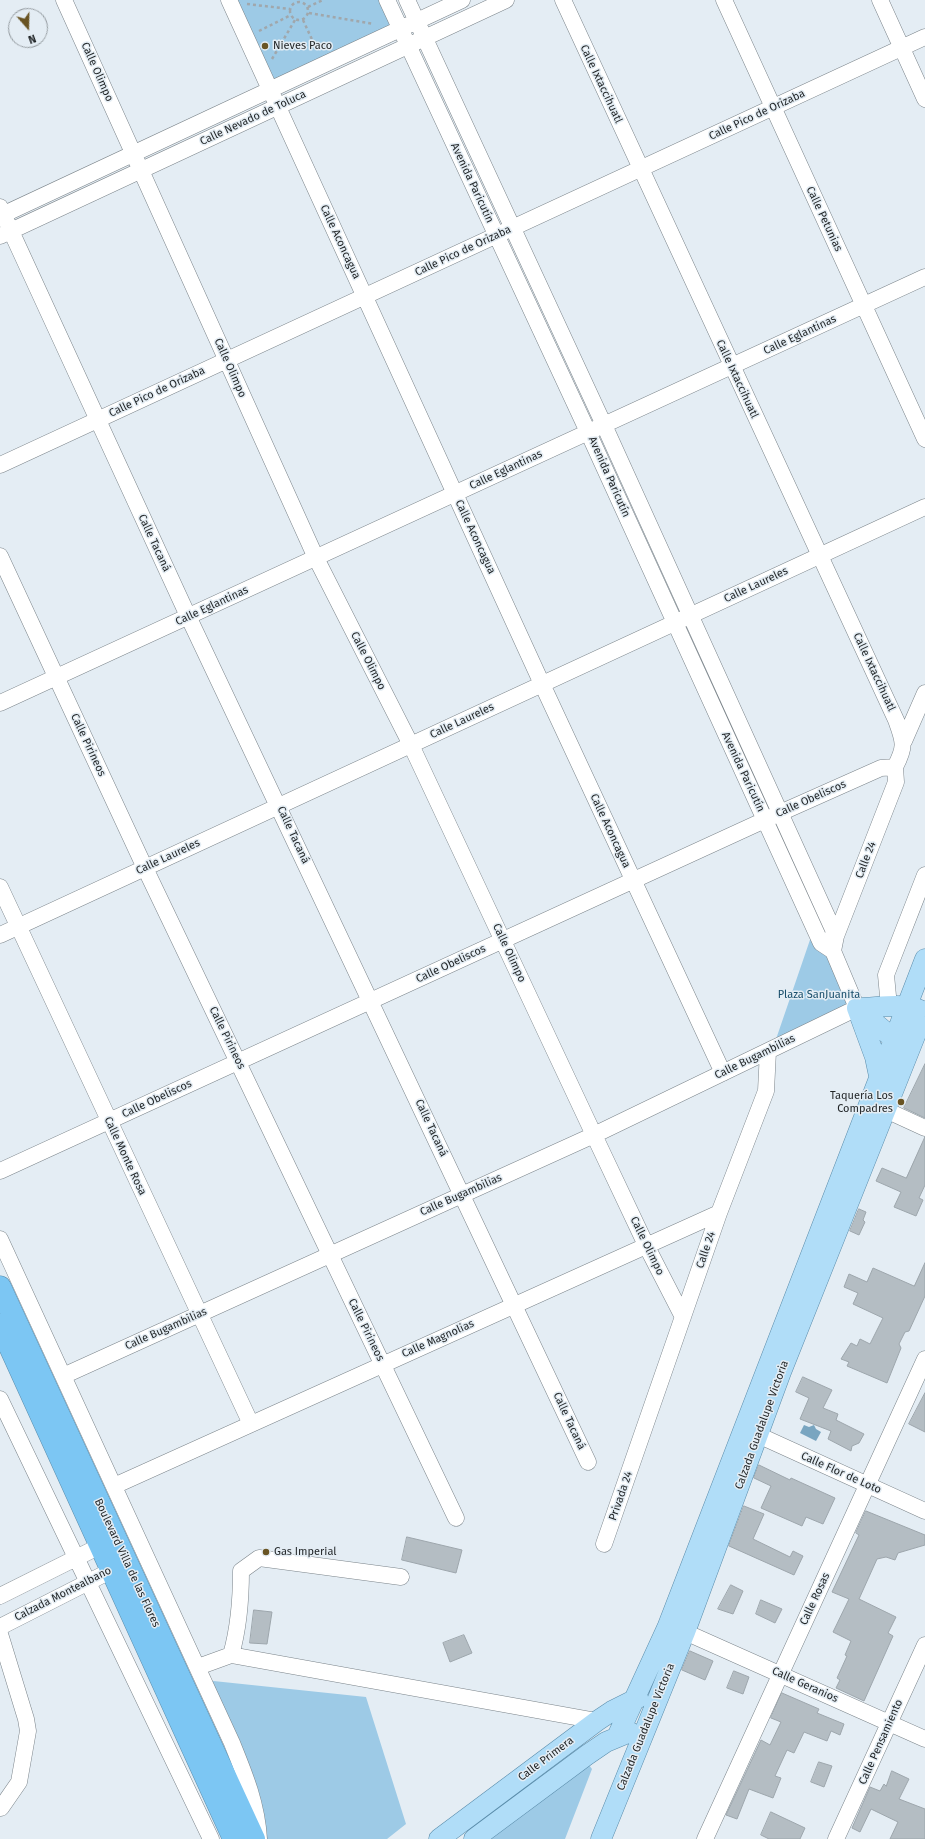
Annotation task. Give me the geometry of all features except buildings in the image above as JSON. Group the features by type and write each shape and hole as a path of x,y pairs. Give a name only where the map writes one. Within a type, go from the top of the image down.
{"highway":[{"name":"Boulevard Villa de las Flores","path":"0,1287 119,1566 254,1839"},
{"name":"Boulevard Villa de las Flores","path":"0,1325 108,1542"},
{"name":"Boulevard Villa de las Flores","path":"119,1566 234,1839"}],"main road":[{"name":"Calzada Guadalupe Victoria","path":"601,1839 685,1632 830,1246 886,1110 903,1042 918,1004 925,959"},
{"path":"857,1008 888,996 918,1004"},
{"path":"857,1008 918,1004"},
{"path":"857,1008 903,1042"},
{"path":"857,1008 875,1057 879,1076"},
{"name":"Calzada Guadalupe Victoria","path":"617,1737 632,1701 667,1628 868,1102 879,1076 903,1042"},
{"name":"Calle Primera","path":"440,1839 597,1721 642,1696 660,1694"},
{"name":"Calle Primera","path":"474,1839 587,1755 617,1737 645,1729"}],"street":[{"name":"Calle Olimpo","path":"64,0 316,558 411,745 646,1245 683,1316"},
{"name":"Avenida Paricutín","path":"387,0 588,432 765,820 830,944"},
{"name":"Avenida Paricutín","path":"407,0 604,425 780,813 830,944 857,1008"},
{"name":"Calle Nevado de Toluca","path":"1,212 270,90 462,0"},
{"name":"Calle Nevado de Toluca","path":"5,233 506,0"},
{"name":"Calle Ixtaccihuatl","path":"562,0 820,555 896,720 904,741"},
{"name":"Calle Petunias","path":"724,0 925,439"},
{"path":"880,0 925,99"},
{"name":"Calle Aconcagua","path":"235,2 270,90 542,684 723,1073"},
{"name":"Calle Pico de Orizaba","path":"0,465 925,37"},
{"name":"Calle Tacaná","path":"1,212 5,233 98,420 188,616 279,805 588,1462"},
{"name":"Calle Eglantinas","path":"0,703 925,277"},
{"name":"Calle Laureles","path":"0,935 925,507"},
{"name":"Calle Pirineos","path":"0,556 145,868 456,1518"},
{"path":"897,763 904,741 925,693"},
{"name":"Calle Obeliscos","path":"0,1171 780,813 881,768 897,763"},
{"name":"Calle 24","path":"830,944 896,782 897,763"},
{"path":"888,996 886,975 925,875"},
{"name":"Calle Monte Rosa","path":"0,887 251,1424"},
{"name":"Calle Bugambilias","path":"63,1376 594,1135 857,1008"},
{"name":"Calle 24","path":"637,1449 719,1213 766,1091 768,1051"},
{"path":"868,1102 925,1128"},
{"name":"Calle Magnolias","path":"114,1486 719,1213"},
{"path":"0,1239 232,1743 252,1793 258,1822 259,1839"},
{"name":"Calle Rosas","path":"705,1839 925,1359"},
{"path":"0,1399 211,1839"},
{"name":"Calle Flor de Loto","path":"758,1436 925,1510"},
{"name":"Privada 24","path":"604,1544 637,1449"},
{"path":"0,1596 108,1542"},
{"path":"231,1655 237,1634 241,1599 241,1571 259,1558 401,1577"},
{"name":"Calzada Montealbano","path":"0,1627 119,1566"},
{"name":"Calle Geranios","path":"685,1632 925,1739"},
{"path":"0,1634 26,1719 28,1731 19,1782 1,1808"},
{"name":"Calle Pensamiento","path":"836,1839 925,1645"},
{"path":"198,1667 231,1655 597,1721"}],"path":[{"path":"308,7 323,0"},
{"path":"295,20 291,15 290,9 294,1 303,1 308,7 309,13"},
{"path":"235,2 290,9"},
{"path":"309,13 400,29"},
{"path":"295,20 303,20 309,13"},
{"path":"256,32 291,15"},
{"path":"270,63 295,20"},
{"path":"303,20 315,46"}],"green space":[{"path":"223,0 379,0 393,29 263,88"},
{"name":"Plaza SanJuanita","path":"812,934 825,944 855,1007 774,1045"},
{"path":"204,1680 366,1697 406,1824 387,1839 261,1839"},
{"path":"583,1757 592,1769 565,1839 474,1839"}],"shaded area":[{"path":"804,1425 809,1427 814,1425 816,1429 821,1432 816,1441 800,1433"}],"place":[{"name":"Nieves Paco","path":"265,46"},
{"name":"Taquería Los Compadres","path":"901,1102"},
{"name":"Gas Imperial","path":"266,1552"}]}
